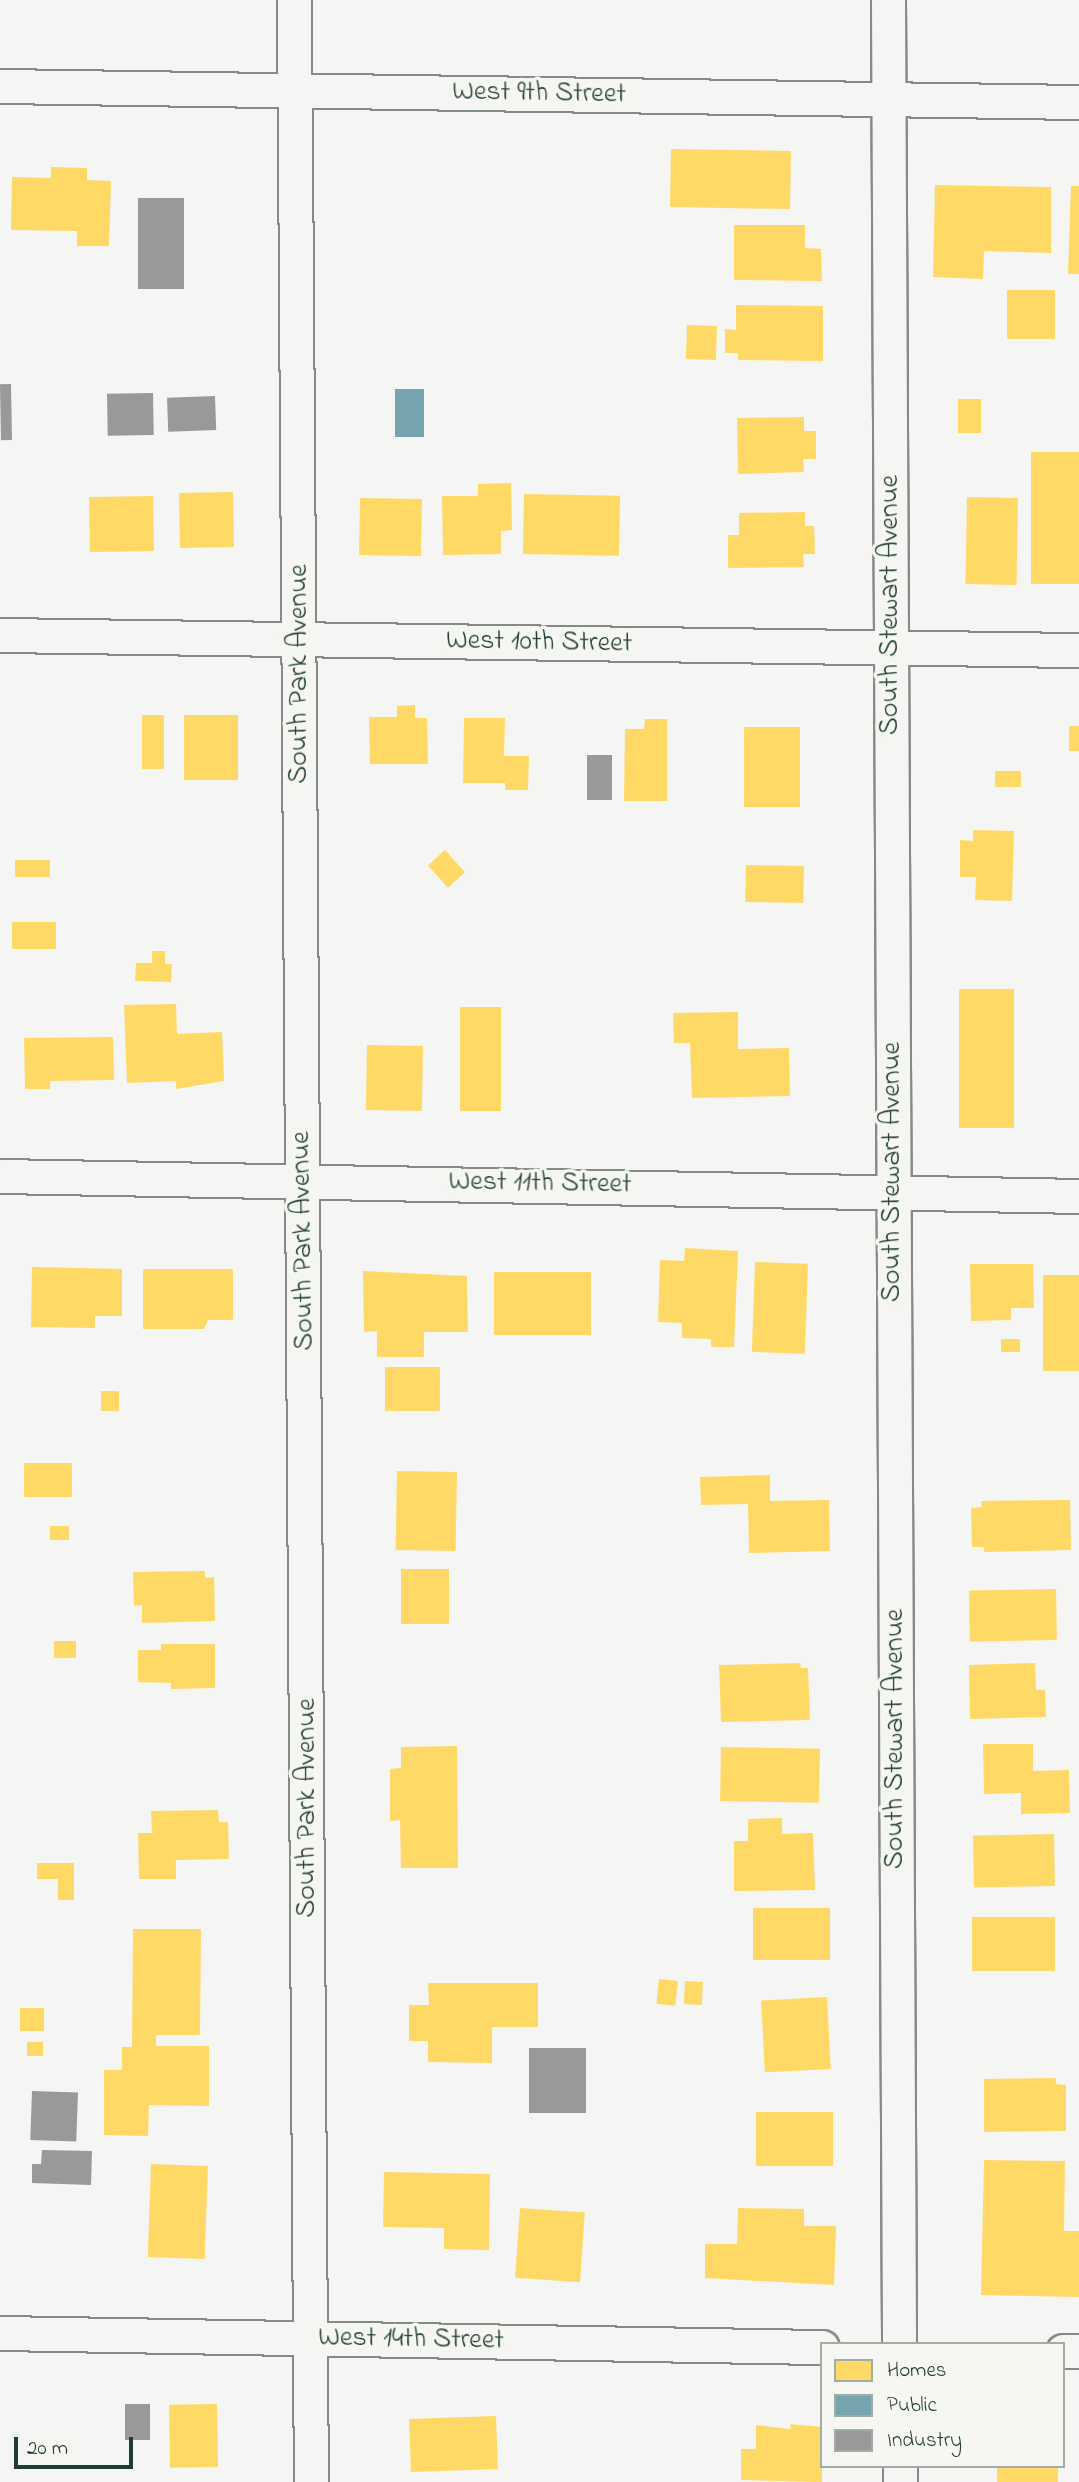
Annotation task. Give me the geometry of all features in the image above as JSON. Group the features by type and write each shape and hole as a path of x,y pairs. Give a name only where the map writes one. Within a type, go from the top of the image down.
{"street":[{"name":"South Park Avenue","path":"294,0 311,2482"},
{"name":"South Stewart Avenue","path":"888,0 899,2342"},
{"name":"West 9th Street","path":"0,86 1079,102"},
{"name":"West 10th Street","path":"0,635 1079,650"},
{"name":"West 11th Street","path":"0,1176 1079,1196"},
{"name":"West 14th Street","path":"0,2333 820,2347"}],"building: Homes":[{"path":"671,149 791,151 790,209 670,207"},
{"path":"51,167 87,168 87,180 111,181 109,246 77,246 77,231 11,230 12,177 51,178"},
{"path":"935,185 1051,187 1051,253 984,251 983,279 933,277"},
{"path":"1071,186 1079,186 1079,274 1068,274"},
{"path":"734,225 805,225 805,248 821,249 822,281 734,280"},
{"path":"1007,290 1055,290 1055,339 1007,339"},
{"path":"736,305 823,306 823,361 738,360 738,353 725,353 725,329 736,330"},
{"path":"687,325 717,326 716,360 686,359"},
{"path":"958,399 981,399 981,433 958,433"},
{"path":"804,417 804,431 816,431 816,459 803,459 804,472 738,474 737,418"},
{"path":"1031,452 1079,452 1079,584 1031,584"},
{"path":"511,483 512,530 501,531 501,554 443,555 442,496 478,496 478,484"},
{"path":"233,492 234,547 180,548 179,493"},
{"path":"524,494 620,496 619,556 523,554"},
{"path":"153,496 154,551 90,552 89,497"},
{"path":"967,497 1018,498 1016,585 965,584"},
{"path":"360,498 422,499 421,556 359,555"},
{"path":"805,512 805,526 814,526 815,554 803,554 804,567 728,568 728,535 739,535 739,513"},
{"path":"415,705 415,718 427,718 428,764 370,764 369,717 397,717 397,706"},
{"path":"142,715 164,715 164,769 142,769"},
{"path":"184,715 238,715 238,780 184,780"},
{"path":"464,718 505,718 504,756 529,756 528,790 505,790 505,783 463,783"},
{"path":"645,719 667,719 667,801 624,801 625,729 644,729"},
{"path":"1069,726 1079,726 1079,751 1069,751"},
{"path":"744,727 800,727 800,807 744,807"},
{"path":"995,771 1021,771 1021,787 995,787"},
{"path":"973,830 1014,831 1012,901 975,900 976,877 960,877 960,840 973,841"},
{"path":"445,850 465,872 448,888 428,865"},
{"path":"15,860 50,860 50,877 15,877"},
{"path":"746,865 804,866 803,903 745,902"},
{"path":"12,922 56,922 56,949 12,949"},
{"path":"152,951 165,951 165,964 172,964 171,982 135,981 136,963 152,963"},
{"path":"959,989 1014,989 1014,1128 959,1128"},
{"path":"176,1004 177,1034 222,1032 224,1081 176,1089 176,1081 127,1083 124,1005"},
{"path":"460,1007 501,1007 501,1111 460,1111"},
{"path":"738,1012 738,1049 789,1048 790,1096 692,1098 690,1043 674,1043 673,1013"},
{"path":"113,1037 114,1080 50,1081 50,1089 25,1089 24,1038"},
{"path":"367,1045 423,1046 422,1111 366,1110"},
{"path":"685,1248 738,1251 734,1347 711,1347 711,1339 682,1338 682,1323 658,1322 660,1260 684,1261"},
{"path":"755,1262 808,1264 805,1354 752,1352"},
{"path":"970,1264 1033,1264 1034,1308 1011,1308 1011,1320 971,1321"},
{"path":"32,1267 122,1269 122,1316 95,1316 95,1328 31,1327"},
{"path":"143,1269 233,1269 233,1320 208,1320 204,1329 143,1329"},
{"path":"363,1271 467,1276 468,1332 424,1332 424,1357 377,1357 377,1331 364,1332"},
{"path":"494,1272 591,1272 591,1335 494,1335"},
{"path":"1043,1275 1079,1275 1079,1371 1043,1371"},
{"path":"1001,1339 1020,1339 1020,1352 1001,1352"},
{"path":"385,1367 440,1367 440,1411 385,1411"},
{"path":"101,1391 119,1391 119,1411 101,1411"},
{"path":"24,1463 72,1463 72,1497 24,1497"},
{"path":"397,1471 457,1472 456,1551 396,1550"},
{"path":"770,1475 770,1501 829,1500 830,1551 749,1553 748,1504 701,1505 700,1477"},
{"path":"1070,1500 1071,1550 984,1552 984,1547 972,1547 971,1508 982,1507 981,1501"},
{"path":"50,1526 69,1526 69,1540 50,1540"},
{"path":"401,1569 449,1569 449,1624 401,1624"},
{"path":"205,1571 205,1578 214,1577 215,1621 142,1623 142,1605 134,1606 133,1572"},
{"path":"1056,1589 1057,1640 970,1642 969,1591"},
{"path":"54,1641 76,1641 76,1658 54,1658"},
{"path":"161,1644 215,1644 215,1688 171,1689 171,1683 138,1682 138,1650 161,1650"},
{"path":"800,1663 801,1668 808,1668 810,1720 721,1722 719,1665"},
{"path":"1035,1663 1036,1690 1045,1690 1046,1717 970,1719 969,1665"},
{"path":"983,1744 1033,1744 1033,1771 1069,1770 1070,1813 1021,1814 1021,1793 984,1794"},
{"path":"457,1746 458,1868 401,1868 400,1820 390,1821 390,1769 401,1768 401,1747"},
{"path":"721,1747 820,1749 819,1803 720,1801"},
{"path":"218,1810 219,1822 228,1822 229,1859 176,1860 176,1879 139,1879 138,1833 152,1833 151,1811"},
{"path":"782,1818 782,1834 813,1833 815,1890 734,1891 734,1841 748,1841 748,1819"},
{"path":"1054,1834 1055,1886 974,1887 973,1835"},
{"path":"37,1863 74,1863 74,1900 58,1900 58,1879 37,1879"},
{"path":"753,1908 830,1908 830,1960 753,1960"},
{"path":"972,1917 1055,1917 1055,1971 972,1971"},
{"path":"133,1929 201,1929 200,2035 156,2035 156,2046 209,2046 209,2106 149,2105 148,2136 104,2135 104,2070 122,2070 122,2047 132,2047"},
{"path":"659,1979 678,1981 675,2006 656,2004"},
{"path":"685,1981 703,1982 702,2005 684,2004"},
{"path":"428,1983 538,1983 538,2027 492,2027 492,2063 428,2062 428,2041 409,2041 409,2005 429,2005"},
{"path":"827,1997 831,2069 765,2072 761,2000"},
{"path":"20,2008 44,2008 44,2031 20,2031"},
{"path":"27,2042 43,2042 43,2056 27,2056"},
{"path":"1056,2078 1056,2084 1066,2085 1066,2131 984,2132 984,2079"},
{"path":"756,2112 833,2112 833,2166 756,2166"},
{"path":"984,2160 1065,2161 1064,2231 1079,2231 1079,2297 981,2295"},
{"path":"151,2164 208,2166 205,2259 148,2257"},
{"path":"384,2172 490,2174 489,2250 444,2249 444,2228 383,2227"},
{"path":"520,2208 585,2213 580,2282 515,2278"},
{"path":"738,2208 804,2209 804,2226 836,2226 834,2285 705,2278 705,2244 737,2244"},
{"path":"217,2404 218,2467 170,2468 169,2405"},
{"path":"496,2416 498,2469 411,2472 409,2419"},
{"path":"790,2424 820,2427 822,2482 741,2480 741,2449 756,2449 756,2425 791,2429"},
{"path":"997,2468 1058,2468 1058,2482 997,2482"}],"building: Public":[{"path":"395,389 424,389 424,437 395,437"}],"building: Industry":[{"path":"138,198 184,198 184,289 138,289"},
{"path":"0,384 11,384 12,440 1,440"},
{"path":"153,393 154,435 108,436 107,394"},
{"path":"215,396 216,430 168,432 167,398"},
{"path":"587,755 612,755 612,800 587,800"},
{"path":"529,2048 586,2048 586,2113 529,2113"},
{"path":"32,2091 78,2093 76,2142 30,2140"},
{"path":"42,2150 92,2151 91,2185 32,2183 32,2164 41,2164"},
{"path":"125,2404 150,2404 150,2440 125,2440"}]}
